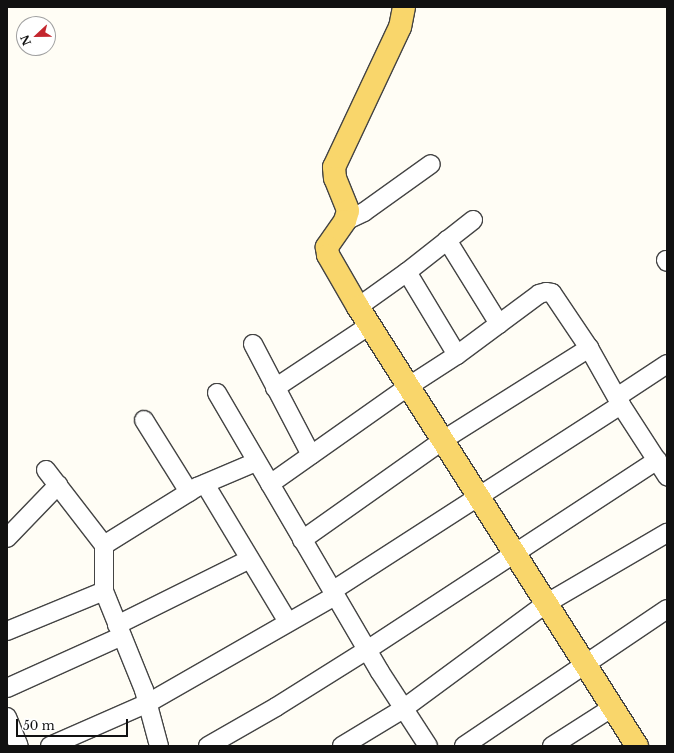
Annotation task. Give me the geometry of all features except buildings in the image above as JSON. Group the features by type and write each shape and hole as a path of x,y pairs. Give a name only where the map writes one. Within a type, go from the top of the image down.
{"main road":[{"path":"404,7 400,27 334,167 335,178 347,206 345,221 329,244 327,250 358,307 637,746"}],"street":[{"path":"345,221 364,212 431,164"},
{"path":"358,307 407,272 473,220"},
{"path":"447,240 499,324"},
{"path":"407,272 457,355"},
{"path":"270,484 409,386 457,355 540,294 546,292 552,293 589,348 619,401 667,476"},
{"path":"275,388 370,325"},
{"path":"253,344 311,455"},
{"path":"302,540 443,440 589,348"},
{"path":"50,746 148,703 334,594 619,401 667,364"},
{"path":"217,393 367,650 403,709 428,746"},
{"path":"144,420 250,559 288,622"},
{"path":"208,746 276,707 367,650 516,554 657,460"},
{"path":"104,545 197,488 256,462"},
{"path":"46,470 104,545 104,591 144,690 159,746"},
{"path":"7,538 58,485"},
{"path":"342,746 403,709 547,603 667,534"},
{"path":"7,688 120,630 250,559"},
{"path":"7,631 104,591"},
{"path":"464,746 667,609"},
{"path":"552,746 613,707"},
{"path":"7,717 19,746"}]}
